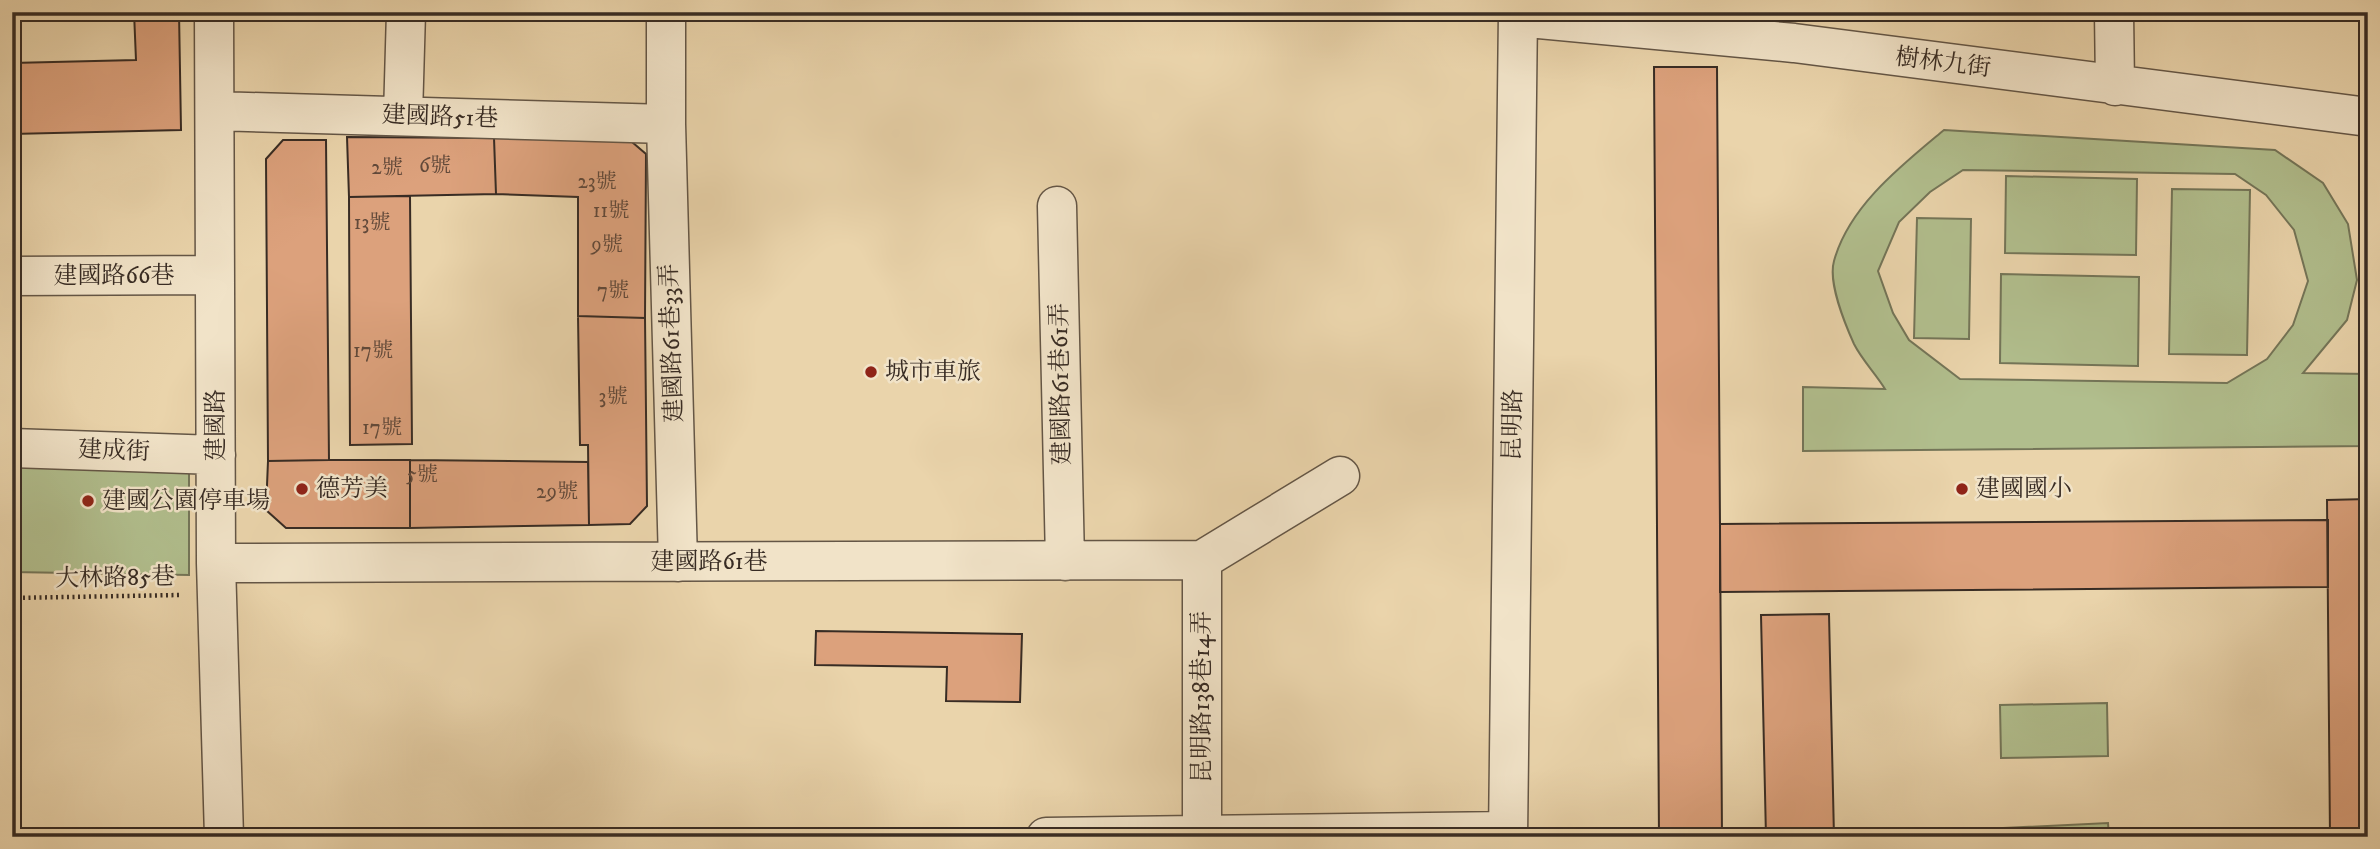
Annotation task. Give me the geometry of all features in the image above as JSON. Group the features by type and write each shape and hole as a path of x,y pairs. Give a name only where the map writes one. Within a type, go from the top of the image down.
{"street":[{"name":"建國路","path":"214,12 217,578 225,837"},
{"path":"403,116 407,12"},
{"name":"建國路61巷33弄","path":"666,12 666,124 678,562"},
{"path":"2114,12 2115,86"},
{"name":"樹林九街","path":"1518,15 1795,28 2115,86 2368,117"},
{"name":"昆明路","path":"1508,834 1518,15"},
{"name":"建國路51巷","path":"215,111 666,124"},
{"name":"建國路61巷61弄","path":"1057,206 1065,561"},
{"name":"建國路66巷","path":"12,276 215,275"},
{"name":"建成街","path":"12,448 216,455"},
{"path":"1202,560 1340,476"},
{"name":"建國路61巷","path":"217,578 678,562 1202,560"},
{"name":"昆明路138巷14弄","path":"1202,560 1202,834"},
{"path":"1046,837 1508,834"}],"path":[{"name":"大林路85巷","path":"12,598 217,578"}],"green space":[{"path":"1944,130 2275,150 2323,183 2348,224 2357,280 2347,320 2303,373 2368,374 2368,446 1803,451 1803,387 1885,389 1857,350 1846,326 1835,291 1834,261 1841,241 1864,205 1895,172","holes":["1963,170 2235,174 2266,195 2294,230 2308,281 2293,325 2267,359 2227,383 1960,379 1909,340 1893,313 1878,271 1899,222 1930,192"]},
{"path":"2006,176 2137,179 2136,255 2005,253"},
{"path":"2172,189 2250,190 2247,355 2169,354"},
{"path":"1917,218 1971,219 1969,339 1914,338"},
{"path":"2001,274 2139,277 2138,366 2000,363"},
{"path":"12,464 189,464 189,575 12,572"},
{"path":"2107,703 2108,756 2001,758 2000,705"},
{"path":"2108,823 2109,837 2004,837 2004,828"}],"building":[{"path":"134,12 179,12 181,130 12,134 12,63 136,60"},
{"path":"1654,67 1717,67 1722,837 1659,837"},
{"path":"625,136 646,154 645,318 578,316 578,197 496,194 494,138"},
{"path":"347,137 494,138 496,194 349,197"},
{"path":"283,140 326,140 329,460 268,461 266,159"},
{"path":"410,196 412,444 350,445 349,197"},
{"path":"578,316 645,318 647,506 630,524 589,525 588,445 580,445"},
{"path":"410,460 410,528 286,528 266,510 268,461"},
{"path":"410,460 588,462 589,525 410,528"},
{"path":"2368,499 2368,837 2330,837 2327,500"},
{"path":"2328,520 2328,587 1720,592 1720,524"},
{"path":"1829,614 1834,837 1766,837 1761,615"},
{"path":"816,631 1022,634 1020,702 946,701 947,667 815,665"}],"place":[{"name":"城市車旅","path":"871,372"},
{"name":"德芳美","path":"302,489"},
{"name":"建國國小","path":"1962,489"},
{"name":"建國公園停車場","path":"88,501"}]}
